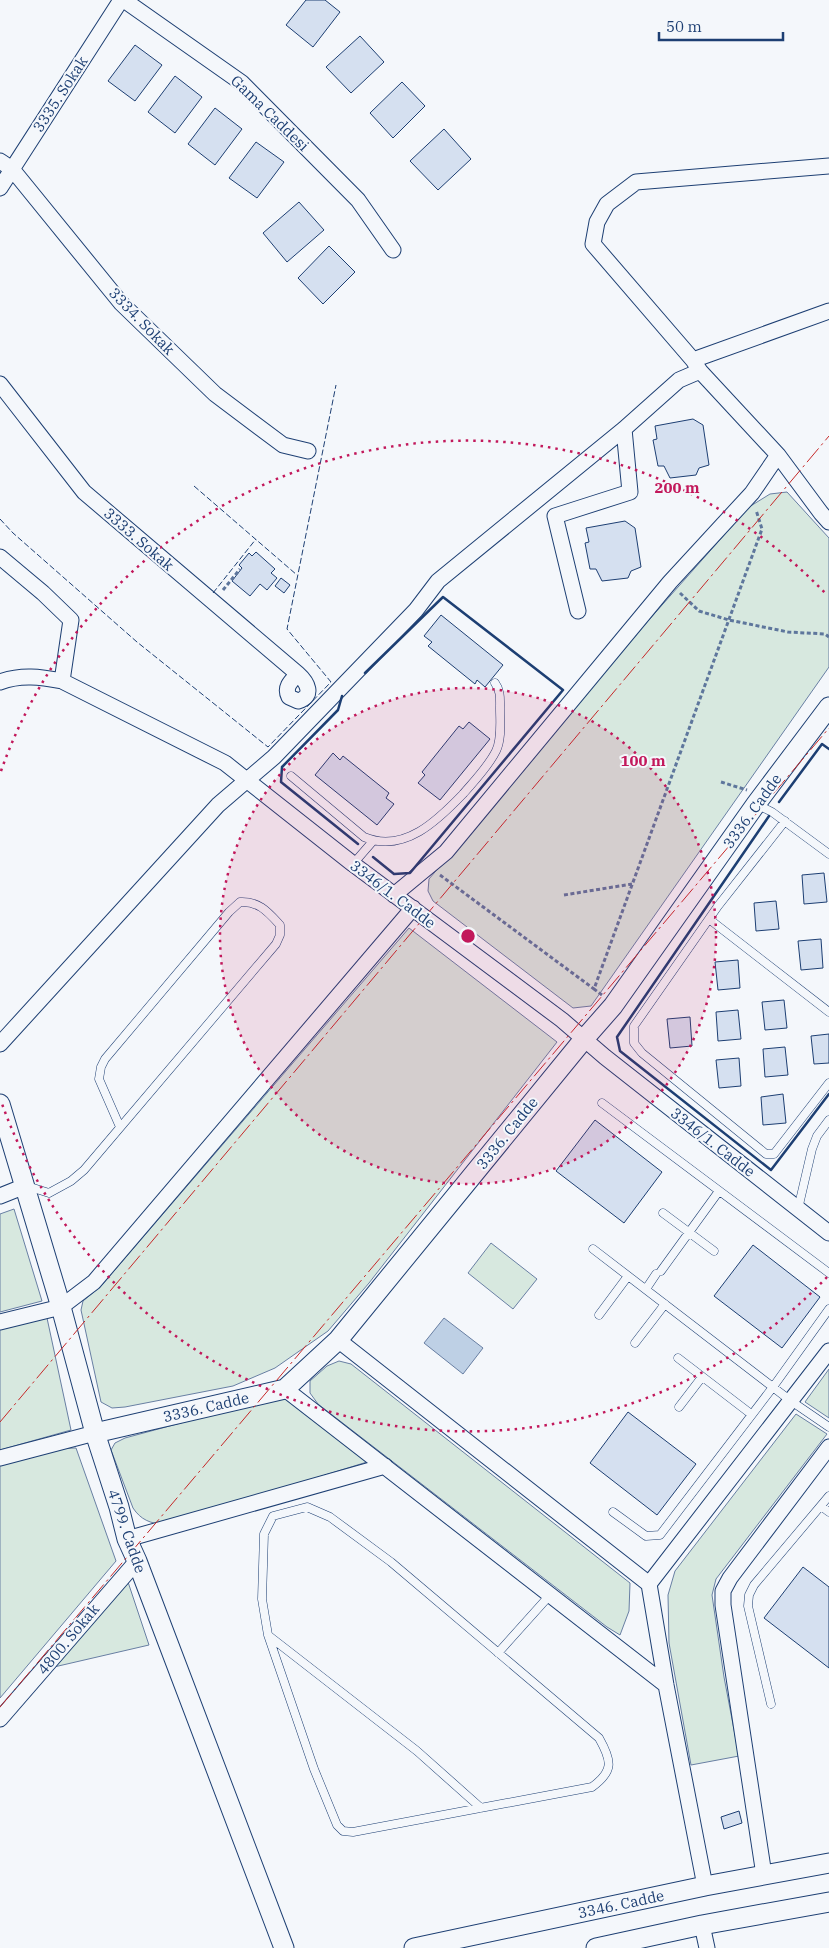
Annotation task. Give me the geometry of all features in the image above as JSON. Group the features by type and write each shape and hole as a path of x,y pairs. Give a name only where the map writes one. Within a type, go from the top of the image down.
{"street":[{"name":"3335. Sokak","path":"0,188 6,165 123,0"},
{"name":"Gama Caddesi","path":"123,0 242,83 358,200 393,250"},
{"name":"3334. Sokak","path":"6,165 121,303 215,394 284,446 308,451"},
{"path":"829,170 829,166 636,182 608,204 597,222 593,244 697,365 778,455 820,513 829,522"},
{"path":"0,1044 218,805 274,757 409,617 438,582 624,429 697,365 829,311"},
{"name":"3333. Sokak","path":"0,384 84,492 298,674"},
{"path":"578,611 555,516 630,492 624,429"},
{"path":"394,895 446,852 670,582 752,493 778,455"},
{"path":"0,557 43,593 71,620 62,681"},
{"name":"3346/1. Cadde","path":"0,682 21,676 62,681 225,763 353,864 562,1020 829,1233"},
{"name":"3336. Cadde","path":"95,1433 285,1389 338,1340 613,1006 829,707"},
{"path":"0,1322 61,1307 94,1282 413,908"},
{"name":"4799. Cadde","path":"0,1104 61,1307 95,1433 119,1507 127,1539 284,1948"},
{"path":"0,1196 25,1186"},
{"path":"338,1340 649,1584 666,1685 705,1886"},
{"path":"649,1584 829,1351"},
{"path":"285,1389 666,1685"},
{"path":"0,1458 95,1433"},
{"path":"764,1875 724,1615 723,1591 730,1578 829,1447"},
{"path":"127,1539 386,1466"},
{"name":"4800. Sokak","path":"0,1718 137,1561"},
{"name":"3346. Cadde","path":"414,1948 705,1886 829,1863"},
{"path":"596,1948 702,1925 829,1902"},
{"path":"702,1925 707,1948"}],"lane":[{"path":"291,776 364,838 373,841 391,842 418,832 441,818 480,775 497,749 500,725 500,689 496,683"},
{"path":"760,800 772,812 829,854"},
{"path":"785,821 709,919 634,1026 634,1043 642,1053 766,1154 774,1154 829,1083"},
{"path":"353,864 373,841"},
{"path":"25,1186 49,1193 71,1182 84,1170 276,944 280,935 280,925 262,907 249,901 240,902 105,1059 101,1067 99,1079 120,1127"},
{"path":"709,919 829,1012"},
{"path":"602,1103 829,1273"},
{"path":"798,1209 812,1149 817,1136 829,1120"},
{"path":"646,1289 720,1191"},
{"path":"663,1213 714,1252"},
{"path":"593,1249 791,1401 829,1426"},
{"path":"599,1315 628,1276"},
{"path":"635,1343 665,1304"},
{"path":"613,1512 646,1536 660,1535 773,1387 829,1309"},
{"path":"678,1358 751,1414"},
{"path":"680,1407 702,1377"},
{"path":"771,1704 749,1612 749,1595 754,1585 829,1496"},
{"path":"821,1506 829,1512"},
{"path":"307,1507 330,1516 383,1556 498,1653 600,1738 608,1755 608,1769 604,1778 592,1788 353,1832 343,1831 337,1825 314,1769 268,1635 262,1599 264,1534 274,1516 307,1507"},
{"path":"498,1653 550,1595"},
{"path":"268,1635 417,1751 481,1808"}],"path":[{"path":"594,989 762,528 752,493"},
{"path":"213,602 240,569"},
{"path":"670,582 700,610 728,620 788,632 825,634 829,637"},
{"path":"722,782 760,800"},
{"path":"430,867 594,989 613,1006"},
{"path":"564,896 632,884"}],"shaded area":[{"path":"787,492 829,538 829,667 591,1006 573,1008 433,901 428,891 429,879 647,622 749,507 770,494"},
{"path":"409,928 557,1042 369,1283 328,1331 275,1368 233,1386 125,1407 112,1408 101,1402 81,1310 83,1301 101,1286"},
{"path":"14,1209 42,1301 0,1312 0,1214"},
{"path":"491,1243 537,1279 513,1309 468,1273"},
{"path":"47,1318 71,1430 0,1450 0,1329"},
{"path":"339,1361 351,1364 630,1583 629,1611 620,1635 607,1627 318,1404 310,1393 310,1381 327,1366"},
{"path":"829,1369 829,1418 805,1402"},
{"path":"277,1397 287,1399 367,1462 164,1525 146,1520 136,1512 111,1450 115,1443 125,1438"},
{"path":"796,1414 827,1434 716,1579 712,1595 724,1677 739,1756 691,1765 669,1643 668,1595 675,1571"},
{"path":"76,1448 116,1561 0,1698 0,1464 45,1449"},
{"path":"128,1582 149,1645 54,1667"}],"water":[{"path":"444,1318 483,1348 463,1374 424,1343"}],"building":[{"path":"306,0 325,0 340,12 313,47 286,25"},
{"path":"360,36 384,62 351,93 326,67"},
{"path":"135,45 162,65 135,101 108,81"},
{"path":"175,76 202,97 175,133 148,112"},
{"path":"402,82 425,106 393,138 370,113"},
{"path":"215,108 242,129 215,165 188,144"},
{"path":"444,129 471,159 438,190 410,161"},
{"path":"256,142 284,162 257,198 229,178"},
{"path":"299,202 324,230 287,262 263,233"},
{"path":"329,246 355,272 323,304 298,278"},
{"path":"693,419 703,425 709,465 699,468 696,475 670,478 664,466 658,466 653,440 657,439 655,426"},
{"path":"625,521 635,528 641,567 631,571 628,578 602,581 596,569 590,569 585,543 589,542 586,528"},
{"path":"256,552 275,569 271,573 277,578 267,590 260,584 250,596 232,581 242,568 239,565 249,553 252,556"},
{"path":"281,578 290,585 284,593 275,586"},
{"path":"441,615 503,665 485,687 477,680 475,684 428,646 432,642 424,636"},
{"path":"469,722 490,739 440,800 418,783 425,775 422,772 459,726 463,729"},
{"path":"333,753 340,760 343,756 389,793 386,798 394,804 377,825 315,775"},
{"path":"824,873 827,902 804,904 802,875"},
{"path":"776,901 779,929 756,931 754,903"},
{"path":"821,939 823,968 801,970 798,941"},
{"path":"738,960 740,988 718,990 715,962"},
{"path":"784,1000 787,1028 765,1030 762,1002"},
{"path":"738,1010 741,1039 718,1041 716,1012"},
{"path":"690,1017 692,1046 670,1048 667,1019"},
{"path":"829,1034 829,1063 814,1064 811,1036"},
{"path":"785,1047 788,1075 765,1077 763,1049"},
{"path":"739,1058 741,1086 719,1088 716,1060"},
{"path":"783,1094 786,1123 763,1125 761,1097"},
{"path":"595,1120 662,1172 624,1223 556,1171"},
{"path":"753,1245 820,1297 782,1348 714,1296"},
{"path":"628,1412 696,1464 657,1515 590,1463"},
{"path":"803,1567 829,1587 829,1668 764,1618"},
{"path":"739,1811 742,1823 724,1829 721,1817"}],"fence":[{"path":"0,519 13,533 137,642 268,747 331,682 287,629 336,385"},
{"path":"194,486 297,575"},
{"path":"213,593 256,539"}],"wall":[{"path":"365,673 443,597 563,690 410,873 394,874 373,857"},
{"path":"342,696 338,710 282,767 281,782 358,844"},
{"path":"779,802 822,744 829,749"},
{"path":"769,816 617,1037 620,1051 771,1170 829,1094"}],"power":[{"path":"0,1422 829,436"},
{"path":"0,1707 829,728"}]}
